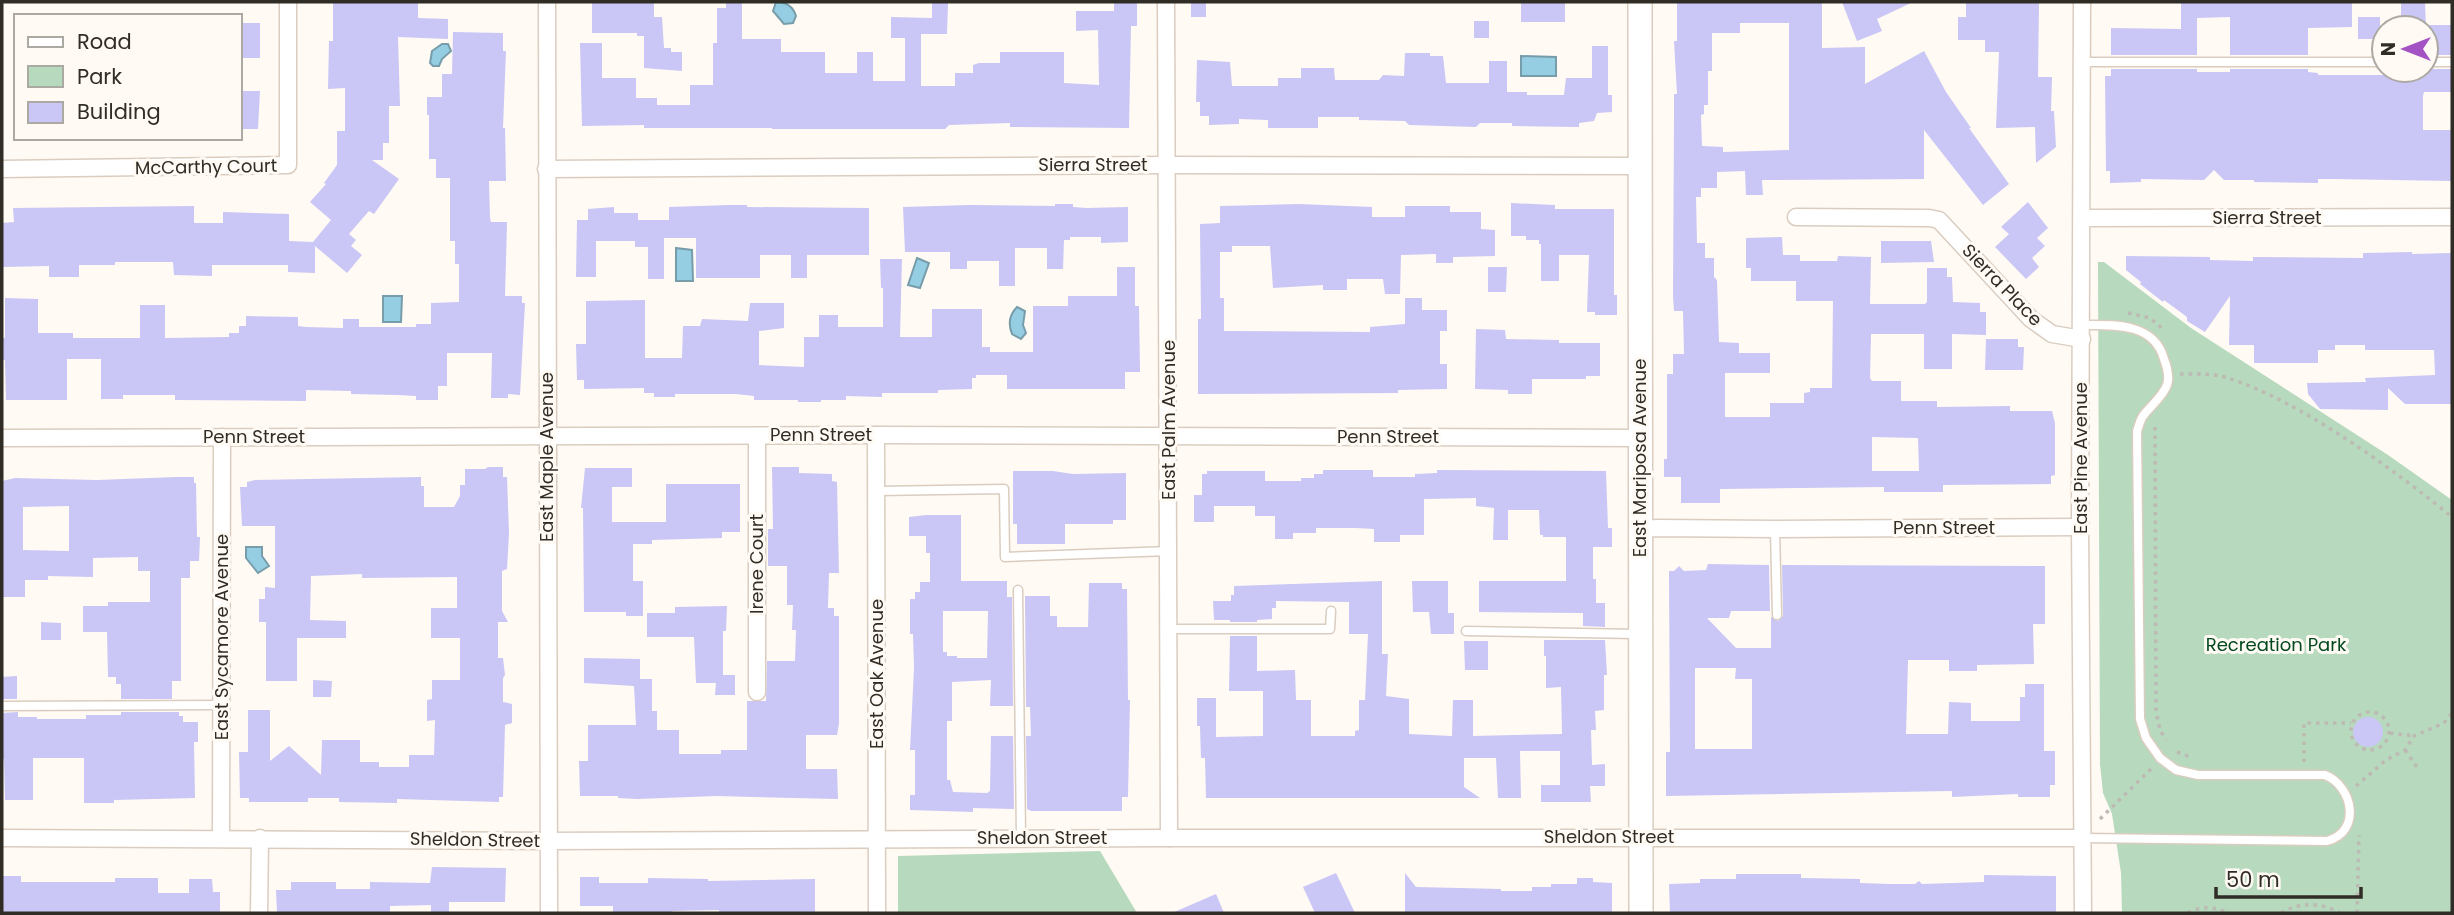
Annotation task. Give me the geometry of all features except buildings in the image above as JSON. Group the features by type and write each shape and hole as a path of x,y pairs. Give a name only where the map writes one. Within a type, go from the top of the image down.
{"street":[{"name":"McCarthy Court","path":"2,170 288,165 288,2"},
{"name":"East Maple Avenue","path":"547,2 549,913"},
{"name":"East Palm Avenue","path":"1166,2 1169,838"},
{"name":"East Mariposa Avenue","path":"1640,2 1641,913"},
{"name":"East Pine Avenue","path":"2082,2 2080,527 2083,913"},
{"name":"Sierra Street","path":"546,169 1167,165 1640,166"},
{"name":"Sierra Place","path":"1796,217 1929,218 1945,226 2031,319 2052,334 2081,332"},
{"name":"Sierra Street","path":"2082,218 2452,217"},
{"name":"Penn Street","path":"2,438 876,435 1640,438"},
{"name":"East Oak Avenue","path":"876,435 877,913"},
{"name":"Irene Court","path":"757,436 757,692"},
{"name":"East Sycamore Avenue","path":"221,838 222,437"},
{"name":"Penn Street","path":"1640,529 2080,527"},
{"name":"Sheldon Street","path":"2,838 549,841 877,838 2083,838"},
{"path":"260,838 260,913"}],"lane":[{"path":"2082,62 2370,62"},
{"path":"2081,332 2119,325 2149,335 2161,347 2167,367 2167,385 2143,416 2137,431 2140,719 2146,738 2160,758 2176,770 2197,775 2325,775 2337,780 2345,792 2350,808 2348,827 2339,838 2327,841 2083,838"},
{"path":"877,491 1004,489 1004,557 1170,551"},
{"path":"1775,529 1777,615"},
{"path":"1018,590 1021,838"},
{"path":"1170,629 1330,629 1331,611"},
{"path":"1466,631 1640,634"},
{"path":"2,706 222,705"}],"path":[{"path":"2123,313 2132,312 2150,318 2168,335"},
{"path":"2179,386 2179,374 2215,375 2277,399 2358,448 2452,517"},
{"path":"2155,425 2156,711 2161,730 2171,750 2197,760"},
{"path":"2304,762 2304,723 2351,723 2364,713 2375,712 2385,718 2390,733"},
{"path":"2390,733 2414,736 2444,723 2452,713"},
{"path":"2351,723 2350,734 2363,748 2373,750 2382,746 2390,733"},
{"path":"2355,787 2364,782 2386,760 2404,750 2414,736"},
{"path":"2404,750 2417,767"},
{"path":"2292,762 2315,762"},
{"path":"2097,822 2151,769"},
{"path":"2348,778 2358,797"},
{"path":"2357,913 2358,834"},
{"path":"2281,913 2302,904 2314,904 2340,913"},
{"path":"2188,913 2207,907 2228,913"}],"green space":[{"name":"Recreation Park","path":"2098,262 2104,262 2191,328 2388,455 2452,500 2452,913 2122,913 2121,873 2112,814 2103,793 2100,764"},
{"path":"1100,851 1137,913 898,913 898,856"}],"water":[{"path":"776,2 791,7 796,16 793,23 784,24 773,11"},
{"path":"442,44 448,44 451,51 439,66 433,66 430,63 432,51"},
{"path":"1521,56 1556,57 1556,76 1521,76"},
{"path":"676,248 692,250 693,281 676,281"},
{"path":"917,258 929,263 920,288 908,285"},
{"path":"383,296 402,296 401,322 383,322"},
{"path":"1017,307 1025,311 1023,325 1026,333 1021,339 1012,334 1010,327 1011,316"},
{"path":"246,547 262,547 262,556 269,566 258,573 246,558"}]}
